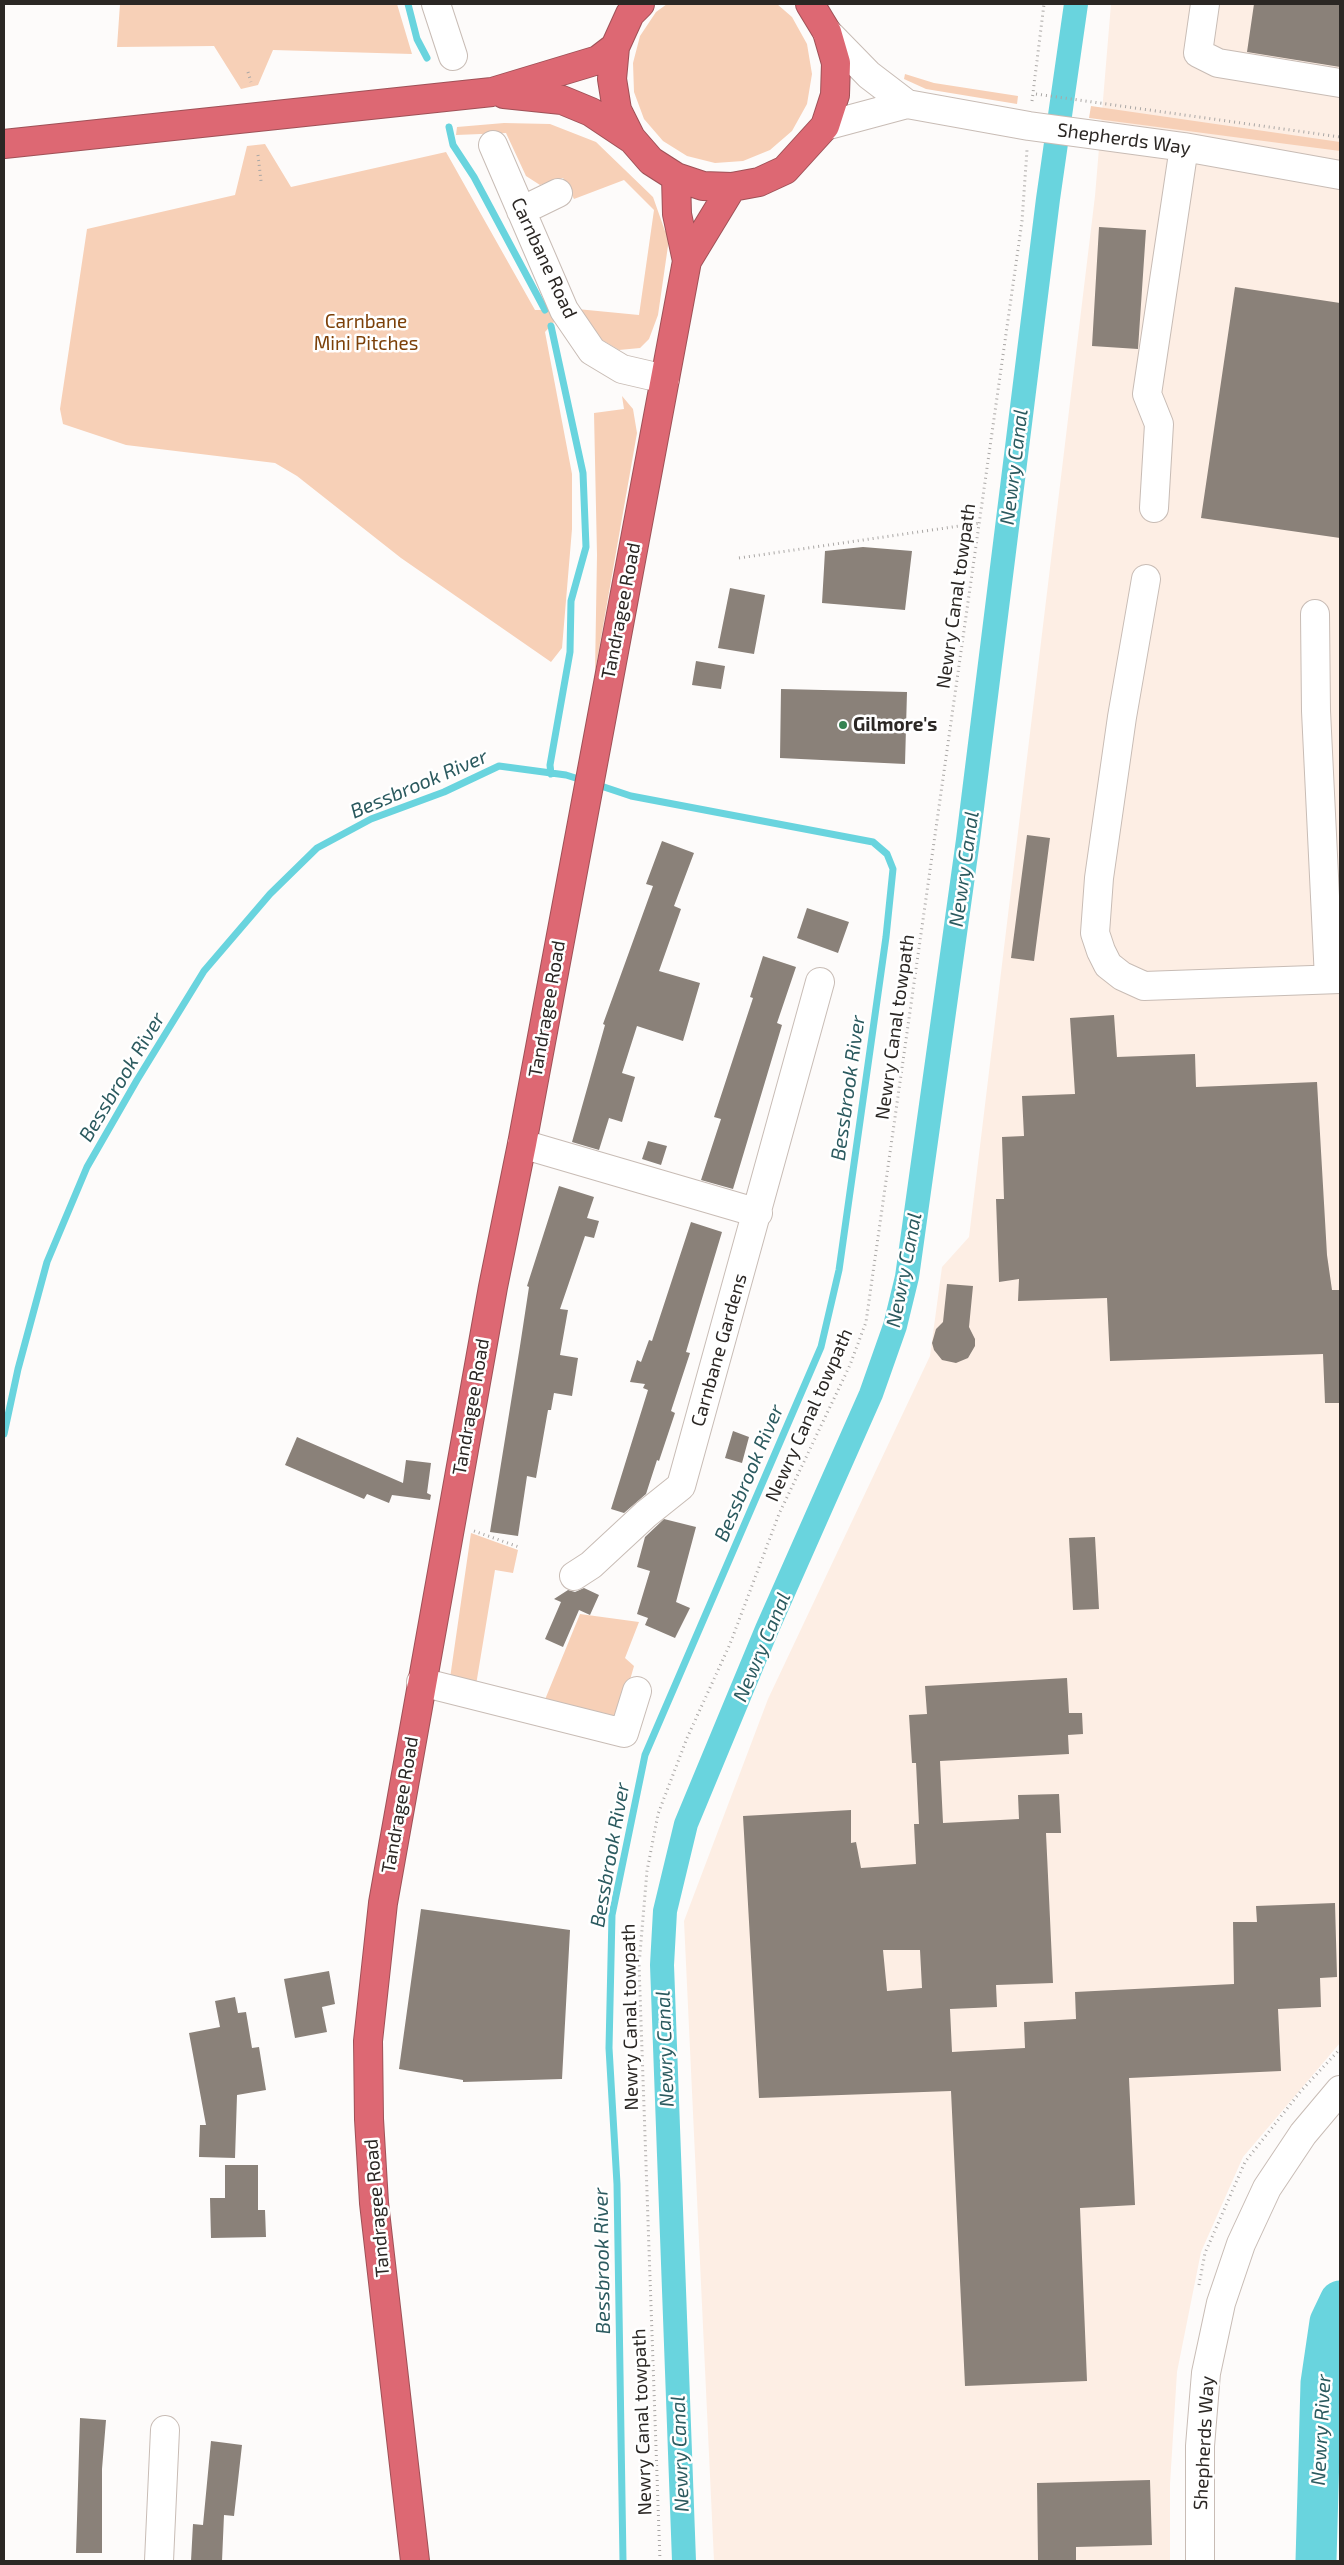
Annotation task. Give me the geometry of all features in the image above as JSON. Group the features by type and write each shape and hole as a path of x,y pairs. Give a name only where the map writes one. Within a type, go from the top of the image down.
{"highway":[{"path":"631,138 616,102 612,79 616,47 630,14 640,4"},
{"path":"492,92 562,100 591,112 631,138 651,160 676,176 703,186 732,188 759,182 785,170 825,126 835,95 836,63 828,32 810,4"},
{"path":"4,144 492,92 598,60 616,47"},
{"name":"Tandragee Road","path":"676,176 677,214 687,262"},
{"name":"Tandragee Road","path":"415,2561 374,2203 369,2119 368,2041 373,1976 383,1903 421,1682 493,1287 522,1144 687,262 732,188"}],"street":[{"path":"436,4 453,56"},
{"path":"1205,4 1198,53 1218,63 1340,84"},
{"name":"Shepherds Way","path":"828,32 869,75 907,104 1030,137 1077,131 1184,147 1340,175"},
{"name":"Shepherds Way","path":"825,126 907,104"},
{"name":"Carnbane Road","path":"493,145 564,310 592,351 622,369 665,379"},
{"path":"1154,508 1160,424 1147,394 1184,147"},
{"path":"521,211 558,193"},
{"path":"1146,579 1122,717 1099,878 1095,934 1108,965 1122,976 1144,986 1335,979 1316,711 1315,614"},
{"name":"Carnbane Gardens","path":"574,1576 591,1565 646,1514 681,1486 758,1214 820,982"},
{"path":"522,1144 758,1214"},
{"path":"421,1682 624,1733 637,1691"},
{"name":"Shepherds Way","path":"1200,2561 1200,2446 1206,2373 1221,2303 1241,2244 1267,2188 1303,2134 1340,2090"},
{"path":"159,2561 165,2430"}],"path":[{"path":"1044,4 1034,94 1340,137"},
{"path":"248,72 251,82"},
{"name":"Newry Canal towpath","path":"660,2561 639,1965 642,1916 648,1872 658,1814 687,1738 730,1644 779,1514 850,1365 866,1322 1022,221 1030,137"},
{"path":"258,155 261,181"},
{"path":"739,558 980,523"},
{"path":"468,1528 518,1546"}],"shaded area":[{"path":"1111,4 1340,4 1340,2043 1243,2157 1201,2252 1177,2372 1170,2484 1170,2561 714,2561 684,1921 768,1699 930,1356 942,1267 969,1237 1095,196"}],"green space":[{"path":"120,4 397,4 412,54 273,50 258,85 241,89 214,46 117,47"},
{"path":"667,4 777,4 792,17 807,44 812,74 807,104 792,131 770,150 743,161 715,163 687,156 663,141 644,119 634,92 633,63 640,36 656,12"},
{"path":"905,74 934,83 1018,96 1017,104 926,89 904,79"},
{"path":"1091,106 1340,142 1340,151 1089,118"},
{"path":"504,123 550,124 596,142 653,197 665,231 670,232 658,315 649,339 640,348 619,350 597,337 577,309 639,315 654,210 624,180 574,199 563,178 540,185 526,176 506,133 456,135 457,127"},
{"name":"Carnbane Mini Pitches","path":"265,144 291,187 446,152 535,310 551,310 554,322 545,332 572,474 572,529 562,648 551,662 401,558 297,476 275,463 126,445 63,424 60,409 87,229 235,195 247,146"},
{"path":"622,396 633,409 637,433 595,672 597,555 594,413 624,409"},
{"path":"471,1533 518,1550 513,1573 495,1570 476,1685 450,1678"},
{"path":"580,1614 639,1622 625,1658 634,1666 620,1715 604,1720 544,1702"}],"building":[{"path":"1254,4 1340,4 1340,67 1247,52"},
{"path":"1099,227 1146,230 1138,349 1092,346"},
{"path":"1235,287 1340,303 1340,538 1201,518"},
{"path":"863,547 912,551 905,610 822,603 825,551"},
{"path":"730,588 765,595 754,654 718,648"},
{"path":"696,661 725,666 721,689 692,685"},
{"name":"Gilmore's","path":"781,689 907,692 905,764 780,758"},
{"path":"1027,835 1050,838 1034,961 1011,958"},
{"path":"662,841 694,853 674,906 681,909 659,971 700,983 683,1041 637,1026 622,1073 635,1077 622,1122 609,1118 599,1150 572,1142 605,1025 603,1024 653,886 646,884"},
{"path":"807,908 849,922 838,953 797,938"},
{"path":"763,956 796,967 777,1023 782,1025 733,1189 701,1180 721,1119 714,1117 753,998 750,997"},
{"path":"1114,1015 1117,1057 1195,1054 1196,1087 1317,1082 1327,1255 1332,1290 1340,1290 1340,1403 1325,1403 1323,1354 1110,1361 1107,1298 1018,1301 1019,1279 999,1282 996,1199 1004,1199 1002,1137 1024,1136 1022,1096 1075,1094 1070,1018"},
{"path":"648,1141 667,1146 661,1165 642,1159"},
{"path":"559,1186 594,1197 587,1218 599,1221 594,1238 585,1236 560,1309 568,1310 560,1355 578,1358 572,1396 554,1393 551,1410 548,1410 536,1478 527,1476 518,1536 490,1532 529,1287 527,1286"},
{"path":"691,1222 722,1232 686,1352 690,1353 671,1411 675,1413 659,1461 657,1460 646,1494 624,1513 611,1509 648,1390 643,1388 645,1384 630,1382 637,1360 641,1362 649,1340 652,1341"},
{"path":"947,1284 973,1286 969,1327 975,1339 975,1346 968,1358 956,1363 942,1360 934,1350 932,1343 936,1329 943,1322"},
{"path":"733,1431 749,1437 742,1463 725,1458"},
{"path":"297,1437 403,1483 406,1460 431,1463 427,1493 431,1495 430,1500 392,1495 389,1503 367,1494 364,1499 285,1465"},
{"path":"664,1519 696,1527 676,1602 690,1608 675,1638 645,1625 648,1618 637,1614 650,1571 637,1567 645,1537"},
{"path":"1095,1537 1099,1609 1073,1610 1069,1538"},
{"path":"584,1588 599,1595 590,1615 579,1610 563,1647 545,1639 561,1602 554,1599 568,1590 575,1592"},
{"path":"1067,1678 1069,1713 1082,1713 1083,1734 1068,1735 1069,1754 940,1761 943,1823 1019,1819 1018,1795 1059,1794 1061,1833 1046,1833 1053,1983 996,1985 997,2007 950,2009 952,2052 1025,2048 1024,2022 1076,2019 1075,1992 1234,1984 1233,1922 1257,1922 1256,1906 1335,1903 1337,1977 1320,1978 1321,2007 1278,2009 1281,2071 1129,2078 1135,2205 1080,2208 1087,2381 965,2386 951,2091 759,2098 743,1816 851,1810 851,1843 856,1842 861,1868 916,1864 914,1824 919,1824 916,1763 912,1763 909,1715 927,1714 925,1686","holes":["883,1950 920,1950 922,1988 887,1991"]},
{"path":"421,1909 570,1930 562,2079 463,2082 463,2080 399,2069"},
{"path":"329,1971 335,2004 322,2007 327,2032 295,2038 284,1979"},
{"path":"235,1997 238,2013 246,2012 252,2048 259,2047 266,2090 237,2095 235,2158 199,2157 200,2125 206,2125 189,2033 220,2027 215,2001"},
{"path":"225,2165 258,2165 258,2210 265,2210 266,2237 211,2238 210,2198 225,2198"},
{"path":"80,2418 106,2420 102,2469 102,2553 76,2553"},
{"path":"211,2441 242,2445 234,2516 224,2515 222,2561 191,2561 193,2524 203,2525"},
{"path":"1150,2480 1152,2545 1076,2547 1076,2561 1038,2561 1037,2483"}],"waterway":[{"path":"408,4 417,39 427,58"},
{"name":"Newry Canal","path":"684,2561 662,1965 665,1911 686,1824 767,1629 871,1394 895,1326 907,1277 968,840 1048,199 1076,4"},
{"path":"449,127 453,145 474,177 545,310"},
{"path":"551,326 583,473 586,547 571,601 570,652 550,765 551,774"},
{"name":"Bessbrook River","path":"4,1434 18,1369 47,1262 87,1167 137,1080 204,971 270,894 317,848 371,819 444,792 499,766 566,775 585,781"},
{"name":"Bessbrook River","path":"595,784 631,796 873,842 887,854 893,869 886,937 839,1270 821,1347 645,1755 612,1915 609,2048 617,2184 623,2561"},
{"name":"Newry River","path":"1316,2561 1321,2383 1330,2322 1340,2301"}],"place":[{"name":"Gilmore's","path":"843,725"}]}
